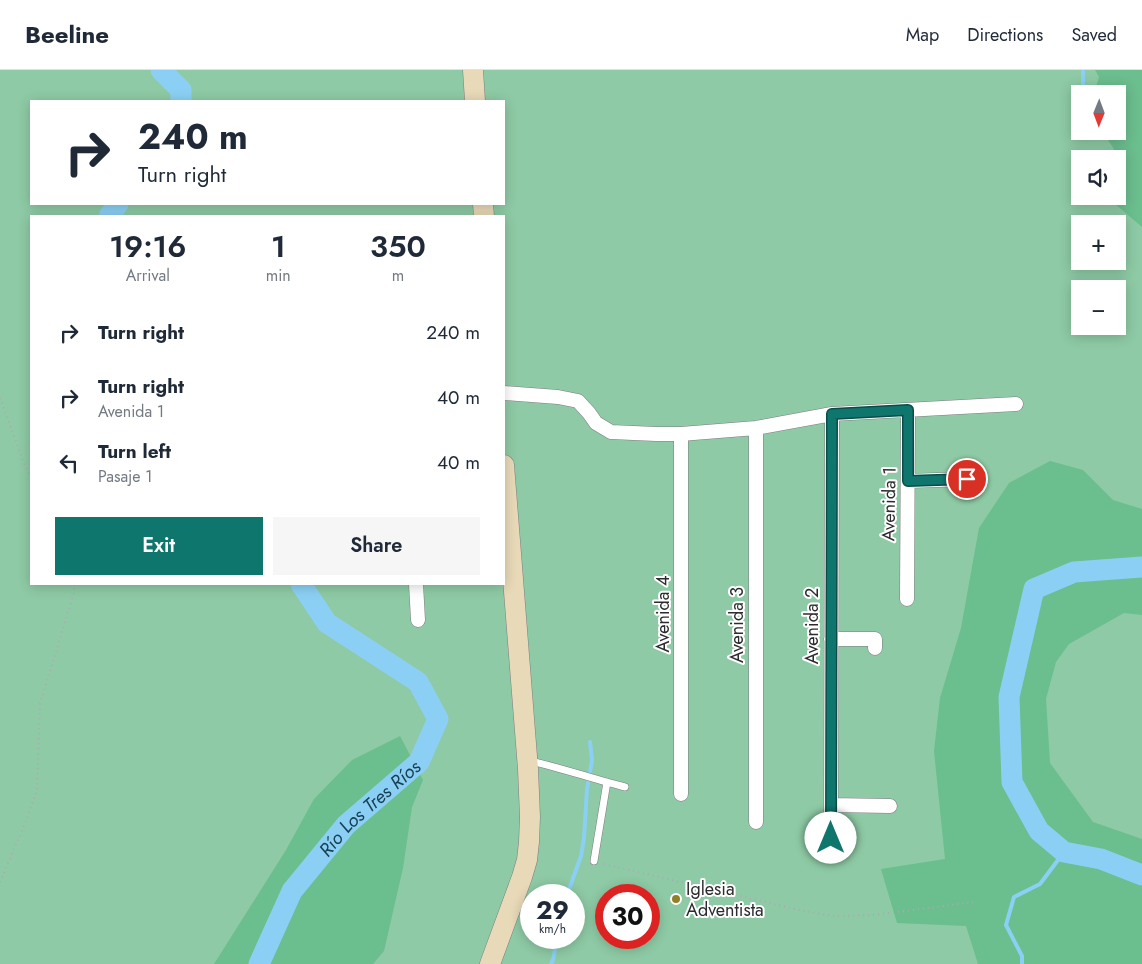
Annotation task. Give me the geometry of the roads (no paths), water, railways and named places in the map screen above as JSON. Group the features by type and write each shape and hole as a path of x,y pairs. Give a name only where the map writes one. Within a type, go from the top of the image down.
{"main road":[{"path":"473,70 475,100"},
{"path":"490,964 527,860 530,817 505,498"}],"street":[{"path":"505,393 558,396 578,400 596,423 611,432 681,434 756,428 832,414 1016,404"},
{"name":"Avenida 1","path":"903,590 908,481 908,410"},
{"name":"Avenida 2","path":"831,838 832,414"},
{"name":"Avenida 3","path":"756,428 756,822"},
{"name":"Avenida 4","path":"681,434 681,794"},
{"path":"908,481 959,482"},
{"path":"416,585 418,620"},
{"path":"831,639 875,643"},
{"path":"831,805 890,806"}],"lane":[{"path":"527,761 561,768 625,786"},
{"path":"594,861 608,782"}],"waterway":[{"name":"Río Los Tres Ríos","path":"161,70 181,90 181,100"},
{"path":"1083,70 1083,85"},
{"name":"Río Los Tres Ríos","path":"110,215 117,205"},
{"path":"1142,567 1074,572 1034,589 1009,697 1012,782 1039,831 1064,852 1101,859 1142,875"},
{"name":"Río Los Tres Ríos","path":"259,964 292,891 346,825 419,762 438,719 418,682 327,623 302,585"},
{"path":"571,884 581,856 584,838 587,789 592,760 590,742"},
{"path":"1022,964 1022,956 1006,925 1014,897 1040,884 1064,852"},
{"path":"551,964 555,949"}],"place":[{"name":"Iglesia Adventista","path":"676,899"}]}
